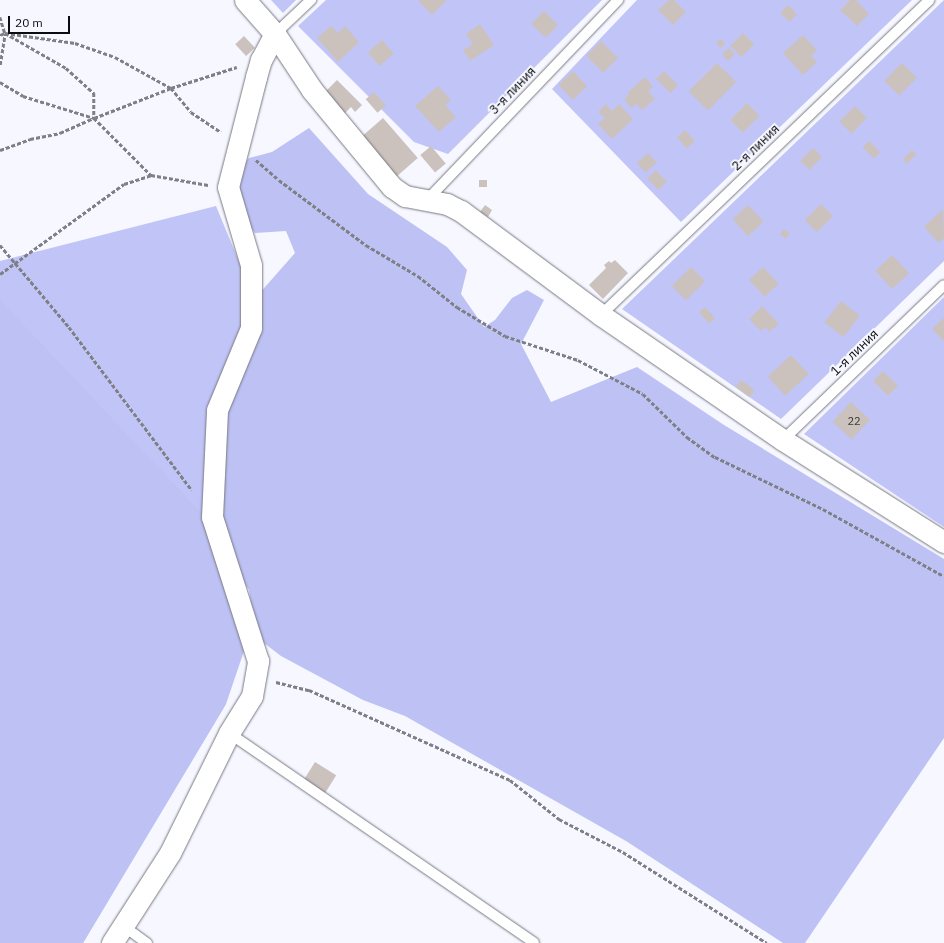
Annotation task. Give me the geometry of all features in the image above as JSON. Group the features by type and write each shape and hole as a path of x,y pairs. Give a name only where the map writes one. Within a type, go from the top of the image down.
{"street":[{"path":"245,0 275,34 312,90 392,187 405,196 447,204 476,220 601,315 784,440 944,542"},
{"path":"117,934 170,853 229,733 252,696 258,661 212,517 217,410 251,328 251,265 229,195 237,144 261,60 275,34"}],"lane":[{"path":"275,34 312,0"},
{"name":"3-я линия","path":"427,200 618,0"},
{"name":"2-я линия","path":"601,315 929,0"},
{"name":"1-я линия","path":"784,440 944,285"},
{"path":"229,733 534,943"},
{"path":"117,934 147,943"}],"path":[{"path":"0,17 5,33 0,65"},
{"path":"5,33 66,68 94,93 94,118"},
{"path":"0,35 5,33 76,43 115,57 171,88 191,112 237,144 279,180 366,245 418,276 457,307 505,336 578,360 643,394 687,437 715,457 823,509 944,576"},
{"path":"0,150 30,138 60,133 171,88 261,60"},
{"path":"0,82 23,96 94,118 152,175"},
{"path":"0,274 124,184 152,175 203,183 229,195"},
{"path":"0,246 69,327 194,492"},
{"path":"255,677 309,690 510,780 559,819 623,852 767,943"}],"shaded area":[{"path":"271,0 296,0 283,13"},
{"path":"326,0 602,0 448,154 414,142 298,26"},
{"path":"637,0 912,0 681,222 552,89"},
{"path":"944,0 944,261 781,419 622,309"},
{"path":"309,128 368,194 447,247 467,270 461,294 484,327 495,320 512,298 527,290 544,300 521,344 551,402 637,367 724,425 944,559 944,738 805,943 783,943 626,841 405,716 363,700 281,656 256,637 249,590 228,556 216,516 221,408 258,295 295,253 286,231 255,233 240,213 235,174 249,158 272,152"},
{"path":"216,206 245,276 226,704 83,943 0,943 0,261"},
{"path":"944,297 944,527 804,434"},
{"path":"0,300 207,519 244,651 226,704 83,943 0,943"}],"building":[{"path":"418,0 447,0 432,15"},
{"path":"669,0 674,0 686,12 673,25 658,10"},
{"path":"850,0 856,0 869,14 857,26 840,10"},
{"path":"788,5 797,14 789,22 780,13"},
{"path":"544,11 558,25 545,38 531,24"},
{"path":"480,24 494,45 470,61 463,50 473,44 466,34"},
{"path":"331,26 338,33 345,26 359,42 338,62 317,38"},
{"path":"743,33 754,44 742,57 730,46"},
{"path":"803,35 817,50 811,56 817,62 803,75 783,53"},
{"path":"244,36 255,48 246,56 235,44"},
{"path":"721,39 725,43 721,48 716,43"},
{"path":"382,40 394,54 379,66 368,52"},
{"path":"601,41 618,58 603,73 586,56"},
{"path":"729,48 735,54 728,61 722,54"},
{"path":"717,63 736,82 708,110 689,91"},
{"path":"902,63 917,78 899,96 884,81"},
{"path":"573,71 587,86 573,100 558,85"},
{"path":"664,71 678,85 670,93 656,79"},
{"path":"645,77 653,87 648,91 655,99 642,110 636,104 631,108 624,99 629,95 627,93"},
{"path":"337,80 362,105 355,112 351,107 344,114 324,93"},
{"path":"438,86 451,100 445,105 456,117 439,132 415,106"},
{"path":"374,92 386,106 378,113 366,99"},
{"path":"747,103 760,116 743,133 730,120"},
{"path":"606,104 612,111 619,104 633,119 612,139 598,124 605,118 598,112"},
{"path":"855,106 867,118 851,134 839,122"},
{"path":"383,118 418,158 395,178 360,138"},
{"path":"685,130 695,141 687,149 677,137"},
{"path":"869,141 880,152 874,159 863,147"},
{"path":"431,146 446,164 435,173 420,155"},
{"path":"813,148 822,157 809,170 800,161"},
{"path":"912,150 916,154 907,163 903,159"},
{"path":"648,153 657,163 646,173 637,163"},
{"path":"656,170 667,182 658,190 647,178"},
{"path":"479,180 487,180 487,187 479,187"},
{"path":"821,204 833,216 817,232 805,220"},
{"path":"485,205 492,210 488,217 480,212"},
{"path":"748,205 764,222 748,236 733,219"},
{"path":"943,209 944,238 939,243 924,227"},
{"path":"784,229 790,233 786,239 780,235"},
{"path":"892,255 909,273 892,289 875,271"},
{"path":"615,260 628,273 603,299 589,285 606,268 604,265 609,261 611,263"},
{"path":"691,267 705,281 686,300 672,286"},
{"path":"763,267 779,284 765,297 749,280"},
{"path":"841,301 860,316 843,337 824,322"},
{"path":"762,306 779,324 769,332 765,327 761,331 749,319"},
{"path":"705,307 715,318 709,324 699,312"},
{"path":"944,318 944,341 932,329"},
{"path":"791,355 809,374 785,396 768,377"},
{"path":"883,371 898,386 888,396 873,381"},
{"path":"741,380 755,390 749,397 736,387"},
{"path":"851,402 870,420 852,439 833,422"},
{"path":"315,762 336,775 323,796 302,783"}]}
